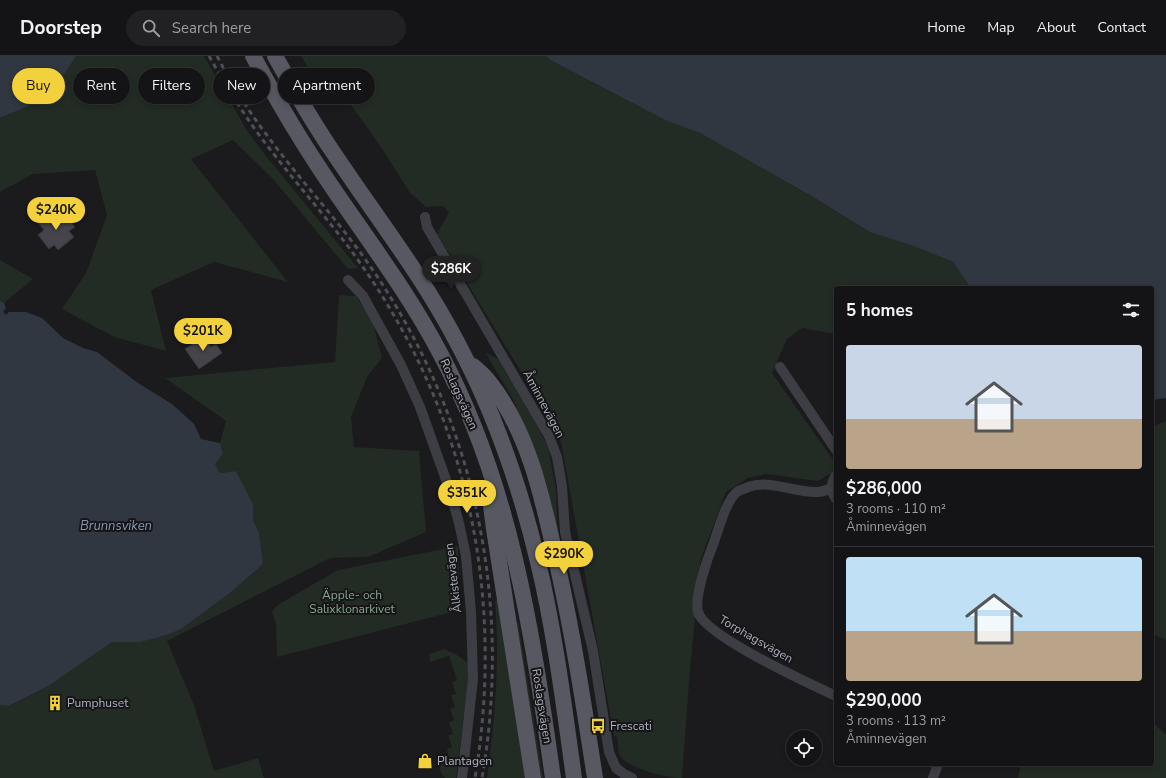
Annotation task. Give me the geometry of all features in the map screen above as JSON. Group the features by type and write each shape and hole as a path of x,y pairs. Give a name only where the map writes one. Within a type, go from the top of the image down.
{"main road":[{"name":"Roslagsvägen","path":"253,56 275,97 320,169 401,286 440,353 462,399 485,455 506,520 529,618 553,778"},
{"name":"Roslagsvägen","path":"275,56 296,94 334,155 417,273 436,303 489,406 515,478 538,562 549,616 574,778"},
{"path":"465,358 490,382 504,403 521,437 533,470 544,506 569,619 595,778"},
{"path":"485,455 494,529 533,778"}],"street":[{"name":"Åminnevägen","path":"425,217 426,227 549,436 557,458 562,486 565,532 593,651 609,752 616,768 632,778"},
{"name":"Ålkistevägen","path":"348,280 363,296 401,365 420,407 450,491 466,556 471,612 473,679 462,778"},
{"path":"780,367 834,447"},
{"path":"834,478 831,488 834,495"},
{"name":"Torphagsvägen","path":"831,488 816,492 762,484 748,487 737,492 729,503 708,556 697,603 702,621 713,630 772,665 834,695"},
{"path":"933,778 937,766"}],"green space":[{"path":"76,56 204,56 213,72 213,104 232,104 246,129 266,156 358,268 348,269 273,179 233,140 191,159 288,282 214,262 151,290 166,351 114,337 62,309 86,273 107,215 95,170 33,174 0,192 0,118 33,104 65,104 65,73"},
{"path":"301,56 546,56 552,61 667,121 700,133 813,197 870,232 916,247 953,262 970,286 834,286 834,334 802,328 787,339 772,373 834,461 834,468 832,473 818,481 766,474 748,478 726,492 701,558 690,669 682,778 675,778 640,769 631,765 620,756 617,737 614,736 562,447 558,432 437,234 449,212 443,206 426,207 410,193 381,147 350,104 375,104 375,68 308,68"},
{"path":"0,260 33,279 4,303 0,301"},
{"path":"339,295 356,296 373,323 382,358 367,377 351,417 354,447 419,451 426,532 368,557 330,558 167,641 194,705 214,771 258,758 264,778 0,778 0,705 10,706 50,685 112,642 141,642 181,629 230,593 263,564 259,532 253,520 253,504 236,471 220,473 215,464 223,454 220,443 226,421 165,378 335,362"},
{"path":"485,352 498,359 548,447 556,489 558,537 535,459 514,401"},
{"path":"1166,421 1166,640 1154,635 1154,426"},
{"name":"Äpple- och Salixklonarkivet","path":"458,546 460,610 277,657 276,625 272,611 279,604 338,570"},
{"path":"500,599 527,778 487,778 496,690 497,645 495,601"},
{"path":"518,622 543,778 539,778 515,623"},
{"path":"444,649 462,658 470,667 456,778 445,778 441,773 439,764 450,761 447,749 452,747 448,735 453,734 449,722 454,720 450,709 455,707 451,695 456,694 452,682 457,680 449,656 430,662 429,654"},
{"path":"1154,724 1166,735 1166,778 1018,778 1021,766 1154,766"}],"water":[{"path":"0,56 76,56 65,73 65,68 12,68 12,104 33,104 0,118"},
{"path":"546,56 1166,56 1166,398 1154,400 1154,286 970,286 953,262 916,247 870,232 813,197 700,133 667,121 552,61"},
{"name":"Brunnsviken","path":"0,301 4,303 6,308 3,312 6,315 9,312 26,312 42,318 63,338 83,348 97,352 138,383 172,404 194,424 201,439 220,443 223,454 215,464 220,473 236,471 253,504 253,520 259,532 263,564 230,593 181,629 141,642 112,642 50,685 9,706 0,705"}],"building":[{"path":"50,213 56,221 64,214 75,227 69,231 74,237 58,250 54,245 49,249 38,235 44,230 38,223"},
{"path":"204,336 211,347 216,344 222,353 199,369 185,349"}],"railway":[{"path":"209,56 247,118 284,168 331,225 365,270 401,328 430,387 453,449 470,513 481,578 485,644 483,711 475,778"},
{"path":"217,56 259,125 370,266 406,323 436,384 459,447 477,511 488,577 492,644 490,711 482,778"}],"place":[{"name":"Pumphuset","path":"55,703"},
{"name":"Frescati","path":"598,726"},
{"name":"Plantagen","path":"425,761"}]}
